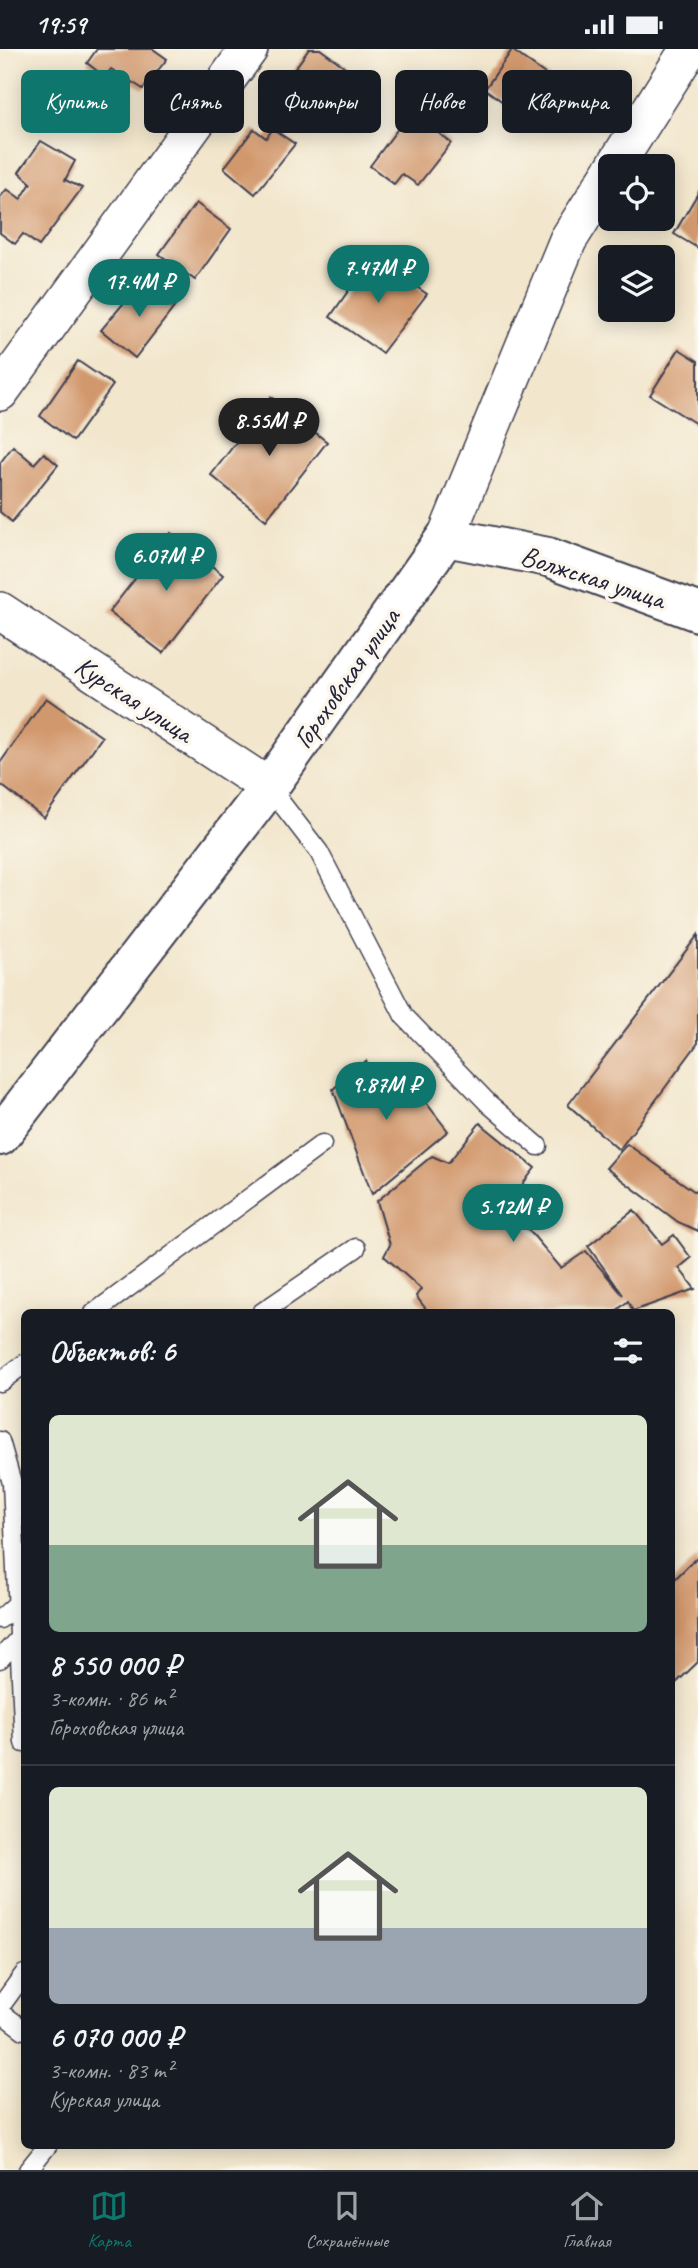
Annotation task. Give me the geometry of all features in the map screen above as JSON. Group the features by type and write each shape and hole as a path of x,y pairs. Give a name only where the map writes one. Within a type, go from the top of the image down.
{"street":[{"path":"0,392 249,49"},
{"path":"623,154 689,49"},
{"name":"Гороховская улица","path":"0,1136 269,787 446,537 568,240 598,193"},
{"name":"Волжская улица","path":"446,537 548,557 698,612"},
{"name":"Курская улица","path":"0,611 269,787"}],"lane":[{"path":"269,787 319,852 404,1016 489,1104 538,1146"},
{"path":"99,1309 322,1144"},
{"path":"267,1309 356,1248"},
{"path":"0,1382 21,1366"},
{"path":"0,1441 11,1473 21,1661"},
{"path":"0,1619 18,1603"},
{"path":"0,1659 20,1637"},
{"path":"21,1978 0,2009 21,2027"},
{"path":"28,2170 45,2149"}],"building":[{"path":"97,49 153,49 167,59 158,70 144,70 143,89 130,81 130,70 96,70 87,63"},
{"path":"309,49 320,49 348,69 347,70 294,70"},
{"path":"512,50 539,70 502,70 502,101 488,91 488,85"},
{"path":"254,129 266,138 270,133 279,133 295,144 255,194 224,168"},
{"path":"395,132 438,133 451,143 418,185 402,174 394,184 370,166"},
{"path":"41,141 75,161 65,180 82,188 39,246 23,234 15,244 0,233 0,197 7,189 21,199 31,183 19,172"},
{"path":"698,193 698,248 674,234"},
{"path":"196,203 231,229 195,280 159,254"},
{"path":"372,257 427,294 382,353 330,317"},
{"path":"143,280 176,305 135,358 101,330"},
{"path":"679,349 698,361 698,425 650,395"},
{"path":"78,361 113,385 73,441 40,416"},
{"path":"271,397 327,442 266,520 211,475"},
{"path":"13,446 34,464 44,453 58,465 12,522 0,512 0,463"},
{"path":"171,533 223,575 163,653 109,612"},
{"path":"46,698 102,737 44,818 0,784 0,763"},
{"path":"698,935 698,1043 619,1150 568,1105"},
{"path":"366,1061 377,1079 396,1064 448,1131 372,1194 333,1089"},
{"path":"480,1123 535,1168 505,1207 516,1215 561,1268 586,1251 623,1295 588,1246 634,1210 662,1244 674,1235 691,1258 679,1268 695,1289 639,1309 632,1309 628,1301 619,1309 426,1309 416,1296 421,1289 384,1256 390,1245 377,1201 432,1156 448,1163"},
{"path":"627,1144 698,1194 698,1231 678,1222 606,1168"},
{"path":"698,1556 698,1662 676,1683 675,1682 675,1579"}]}
